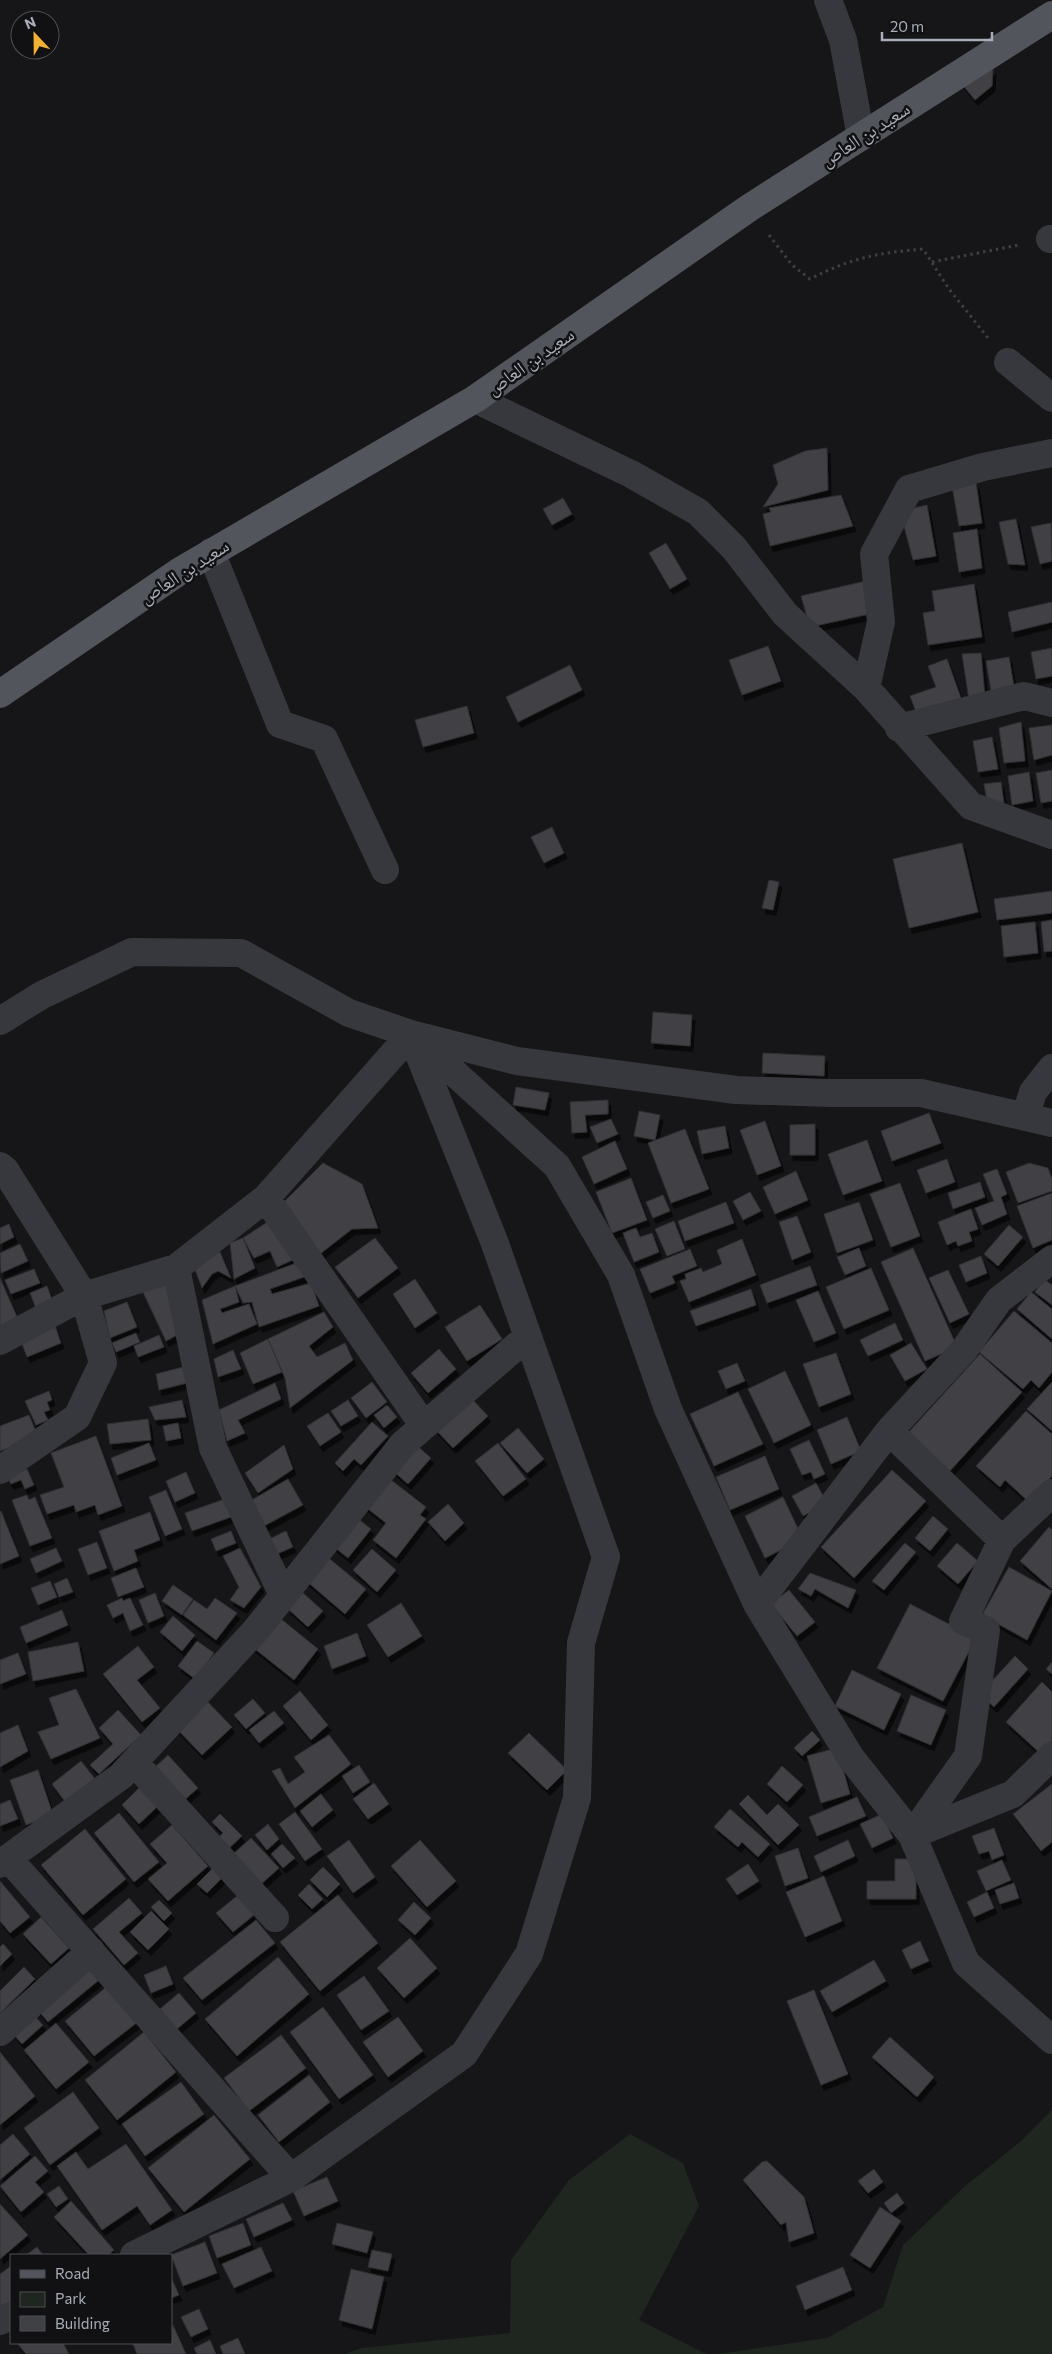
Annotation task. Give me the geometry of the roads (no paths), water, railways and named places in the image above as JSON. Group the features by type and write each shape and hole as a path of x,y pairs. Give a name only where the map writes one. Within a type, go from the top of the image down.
{"main road":[{"name":"سعيد بن العاص","path":"0,694 211,552 475,399 749,208 1052,15"}],"street":[{"path":"828,0 843,40 861,137"},
{"path":"1008,362 1052,398"},
{"path":"475,399 614,466 698,512 734,548 785,614 866,688 899,728 971,806 1052,835"},
{"path":"866,688 881,622 874,554 909,489 983,467 1052,453"},
{"path":"211,552 280,724 324,739 385,870"},
{"path":"899,728 1024,696 1052,702"},
{"path":"0,1021 42,995 132,952 241,954 349,1013 411,1034 516,1061 736,1090 831,1094 921,1093 1052,1123"},
{"path":"0,1341 84,1296 176,1268 266,1198 411,1034"},
{"path":"136,2254 291,2178 464,2054 529,1954 577,1798 580,1643 606,1557 494,1242 411,1034"},
{"path":"411,1034 557,1166 621,1275 668,1409 757,1604 851,1758 912,1835 966,1963 1052,2040"},
{"path":"1025,1117 1034,1092 1052,1068"},
{"path":"0,1166 5,1170 84,1296 103,1363 77,1417 0,1470"},
{"path":"266,1198 424,1426"},
{"path":"757,1604 889,1431 964,1350 999,1300 1052,1259"},
{"path":"176,1268 213,1448 283,1595"},
{"path":"291,2178 91,1951 4,1861 121,1776 256,1630 403,1444 528,1337"},
{"path":"889,1431 1002,1540"},
{"path":"912,1835 968,1756 986,1630 963,1622 1002,1540 1052,1493"},
{"path":"912,1835 1013,1794 1052,1756"},
{"path":"134,1762 275,1918"},
{"path":"0,2032 91,1951"}]}
